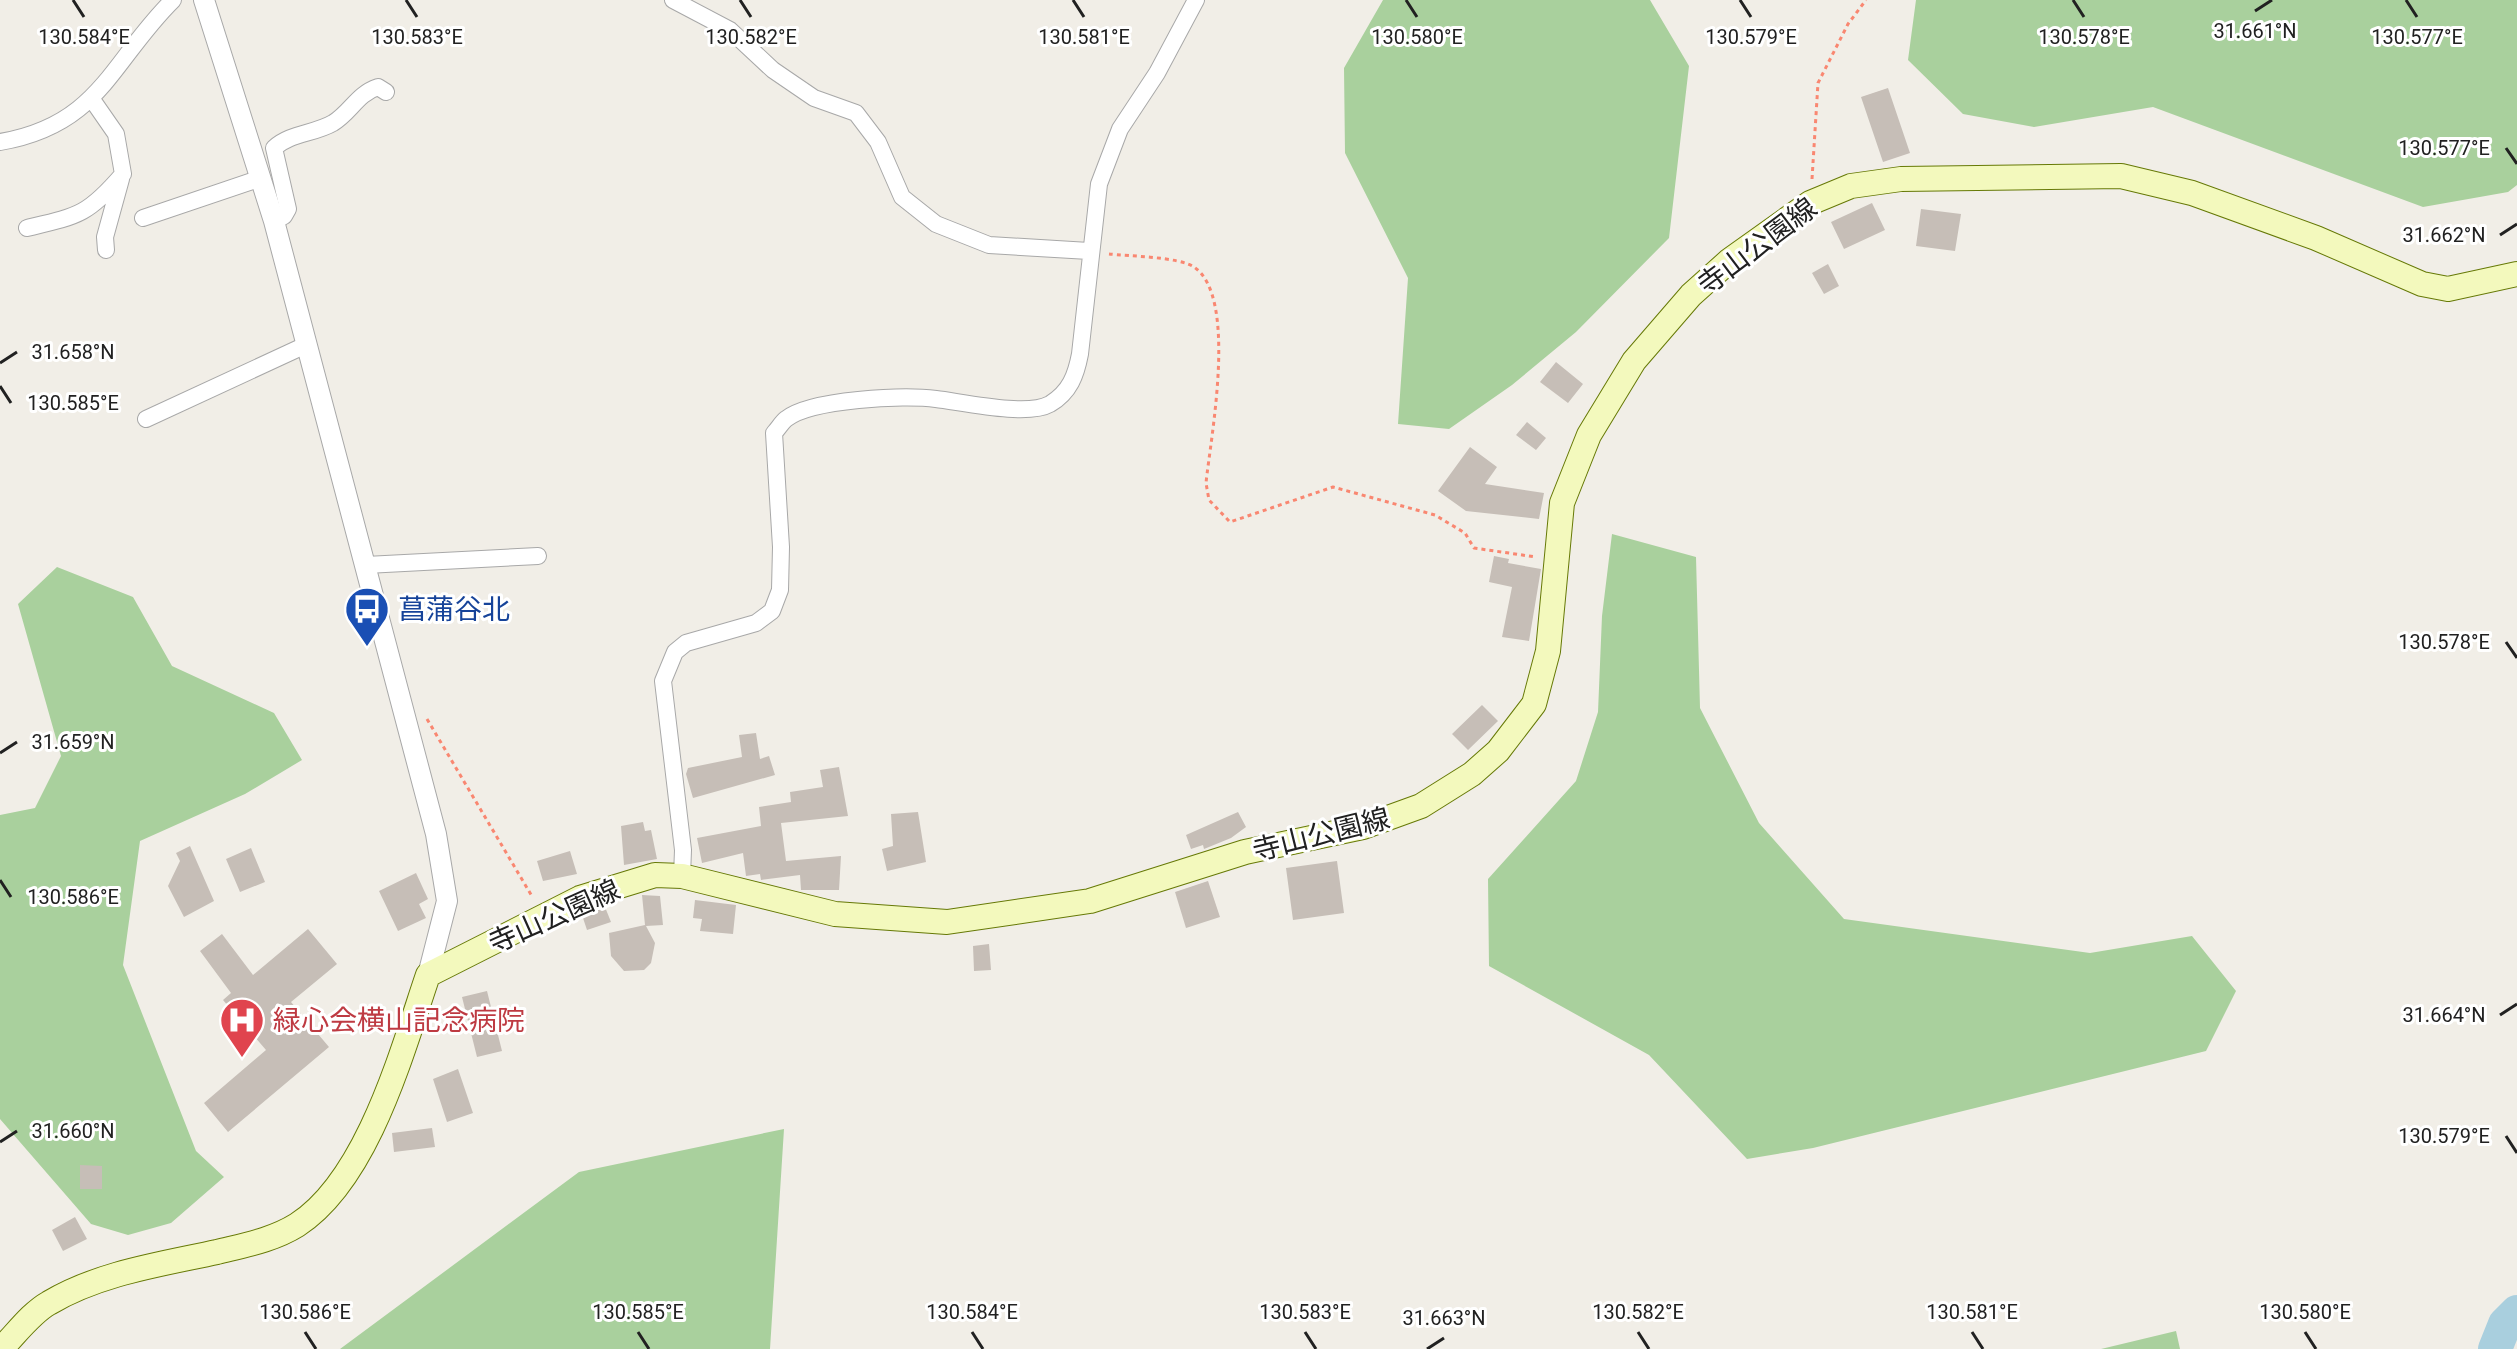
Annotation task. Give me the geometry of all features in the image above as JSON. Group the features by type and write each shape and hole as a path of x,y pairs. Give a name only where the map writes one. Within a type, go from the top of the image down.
{"main road":[{"name":"寺山公園線","path":"428,975 580,898 655,875 682,876 835,914 947,922 1090,901 1245,852 1363,827 1402,814 1472,774 1498,751 1534,704 1548,651 1562,503 1569,479 1602,411 1634,361 1691,295 1730,260 1810,203 1851,186 1901,179 2121,176 2192,193 2316,238 2422,284 2448,289 2517,274"},
{"path":"1,1349 48,1303 118,1274 261,1242 306,1217 335,1187 365,1138 397,1065 428,975"}],"street":[{"path":"0,142 21,138 65,119 104,88 173,0"},
{"path":"204,0 261,178 308,344 443,867 447,901 428,975"},
{"path":"673,0 730,30 773,70 814,98 856,113 878,142 902,197 936,224 989,245 1089,251"},
{"path":"682,876 683,850 663,681 675,652 686,643 756,623 772,611 780,590 781,547 774,433 787,417 845,400 933,399 1002,409 1047,406 1064,393 1075,377 1099,184 1120,129 1157,73 1196,0"},
{"path":"274,221 288,209 274,148 282,140 337,121 363,92 378,87 386,92"},
{"path":"91,98 116,134 123,174 105,237 106,250"},
{"path":"27,228 78,216 98,203 123,174"},
{"path":"143,218 261,178"},
{"path":"146,419 308,344"},
{"path":"366,565 538,556"}],"path":[{"path":"1810,203 1818,83 1848,24 1866,0"},
{"path":"1089,251 1192,265 1208,280 1215,303 1218,377 1206,483 1209,500 1230,522 1333,487 1435,515 1465,533 1474,548 1557,560"},
{"path":"426,717 534,900"}],"green space":[{"path":"1383,0 1650,0 1689,66 1669,238 1576,332 1512,385 1449,429 1398,424 1408,278 1345,153 1344,68"},
{"path":"1916,0 2517,0 2517,185 2508,192 2423,207 2153,107 2034,127 1963,114 1908,60"},
{"path":"1612,534 1696,557 1700,708 1759,823 1844,919 2090,953 2192,936 2236,991 2206,1051 1813,1148 1747,1159 1649,1055 1489,966 1488,879 1576,781 1598,712 1602,616"},
{"path":"57,567 133,597 172,666 274,713 302,760 245,794 140,841 123,965 196,1151 224,1177 171,1223 128,1235 91,1224 0,1119 0,815 35,808 61,756 18,604"},
{"path":"784,1129 770,1349 340,1349 579,1172"},
{"path":"2176,1331 2180,1349 2101,1349"}],"building":[{"path":"1888,88 1910,153 1883,162 1861,97"},
{"path":"1872,203 1885,230 1844,249 1831,222"},
{"path":"1921,209 1961,214 1955,251 1916,246"},
{"path":"1828,264 1839,286 1824,294 1812,273"},
{"path":"1556,362 1583,384 1568,403 1540,382"},
{"path":"1527,422 1546,438 1536,450 1516,435"},
{"path":"1470,447 1497,467 1485,484 1544,493 1539,519 1466,511 1438,491"},
{"path":"1494,556 1509,559 1508,563 1541,569 1529,641 1502,637 1512,587 1489,582"},
{"path":"1482,705 1498,721 1468,750 1452,734"},
{"path":"756,733 760,759 769,756 775,775 693,798 686,774 688,768 742,757 739,735"},
{"path":"839,767 848,816 781,823 786,861 841,856 839,890 801,890 800,875 761,880 760,874 746,876 743,853 702,863 697,838 761,826 759,807 791,802 790,792 823,787 820,770"},
{"path":"918,812 926,862 887,871 882,849 893,846 891,814"},
{"path":"1238,812 1246,827 1231,838 1204,849 1203,845 1191,849 1186,835"},
{"path":"643,822 645,831 651,830 657,859 624,865 621,826"},
{"path":"190,846 214,901 184,917 168,886 180,861 176,853"},
{"path":"251,848 265,882 240,892 226,859"},
{"path":"570,851 577,874 543,881 537,861"},
{"path":"1337,861 1344,913 1293,920 1286,868"},
{"path":"416,873 428,899 419,904 426,918 398,931 379,891"},
{"path":"1208,881 1220,917 1186,928 1175,892"},
{"path":"642,895 660,896 663,925 646,926 655,943 651,963 644,970 624,971 611,956 609,933 645,925"},
{"path":"695,900 736,905 733,934 700,931 702,919 693,918"},
{"path":"605,907 611,922 587,930 582,915"},
{"path":"308,929 337,964 291,1002 329,1047 228,1132 204,1103 266,1050 223,1000 231,993 200,951 222,934 253,975"},
{"path":"989,944 991,970 974,971 973,946"},
{"path":"487,991 502,1051 477,1057 462,997"},
{"path":"458,1069 473,1113 447,1122 433,1079"},
{"path":"432,1128 435,1147 394,1152 392,1133"},
{"path":"80,1165 102,1166 102,1189 80,1189"},
{"path":"75,1217 87,1239 63,1251 52,1230"}],"waterway":[{"path":"2495,1349 2505,1324 2517,1312"}],"place":[{"name":"菖蒲谷北","path":"367,648"},
{"name":"緑心会横山記念病院","path":"242,1059"}]}
